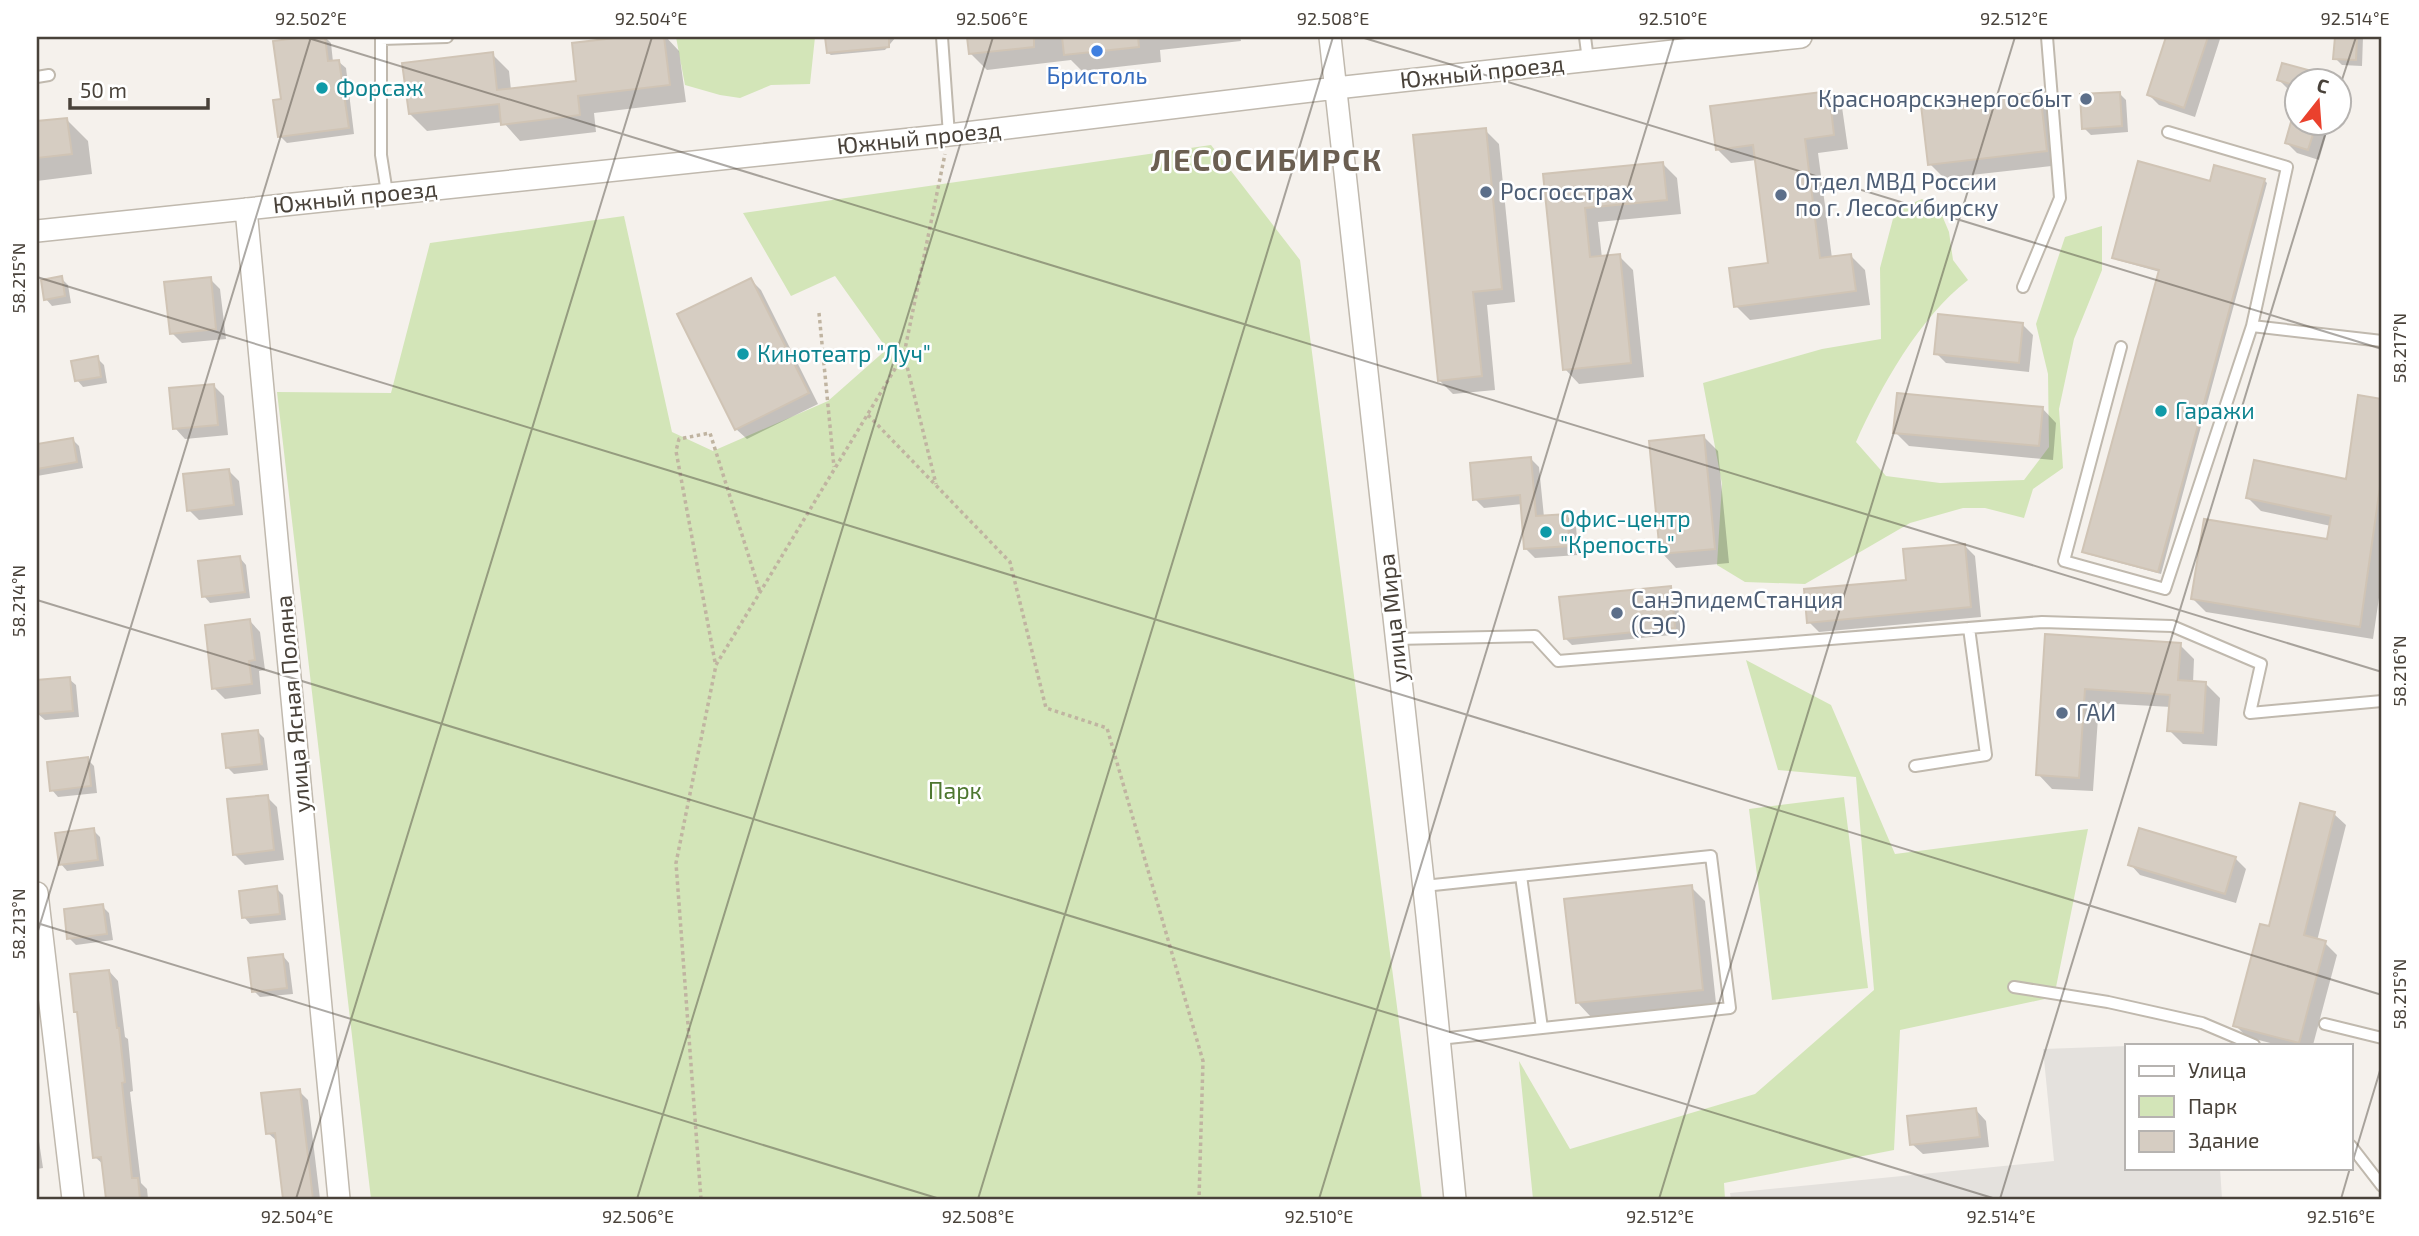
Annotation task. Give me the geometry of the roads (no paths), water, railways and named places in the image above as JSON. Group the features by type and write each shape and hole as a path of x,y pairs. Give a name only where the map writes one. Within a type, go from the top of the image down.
{"street":[{"name":"улица Мира","path":"1330,37 1424,886 1455,1199"},
{"name":"Южный проезд","path":"37,231 949,135 1801,37"},
{"name":"улица Ясная Поляна","path":"246,209 339,1199"},
{"path":"37,893 73,1199"}],"lane":[{"path":"387,193 381,155 381,39 447,37"},
{"path":"942,37 949,135"},
{"path":"1585,37 1588,60"},
{"path":"2024,287 2060,198 2047,37"},
{"path":"37,77 49,75"},
{"path":"2121,347 2064,561 2165,589 2252,326 2287,167 2168,132"},
{"path":"2252,326 2382,341"},
{"path":"1395,639 1535,636 1558,661 2042,622 2172,626 2261,664 2249,713 2382,701"},
{"path":"1915,766 1986,755 1969,628"},
{"path":"1424,886 1711,856 1730,1008 1439,1039"},
{"path":"1521,876 1542,1028"},
{"path":"2014,987 2108,1002 2202,1023 2252,1044"},
{"path":"2325,1024 2382,1038"},
{"path":"2352,1147 2382,1186"}],"place":[{"name":"Бристоль","path":"1097,51"},
{"name":"Форсаж","path":"322,88"},
{"name":"Красноярскэнергосбыт","path":"2086,99"},
{"name":"Росгосстрах","path":"1486,192"},
{"name":"Отдел МВД России по г. Лесосибирску","path":"1781,195"},
{"name":"Кинотеатр \"Луч\"","path":"743,354"},
{"name":"Гаражи","path":"2161,411"},
{"name":"Офис-центр \"Крепость\"","path":"1546,532"},
{"name":"СанЭпидемСтанция (СЭС)","path":"1617,613"},
{"name":"ГАИ","path":"2062,713"}],"district":[{"name":"ЛЕСОСИБИРСК","path":"1267,161"}],"park label":[{"name":"Парк","path":"955,791"}]}
